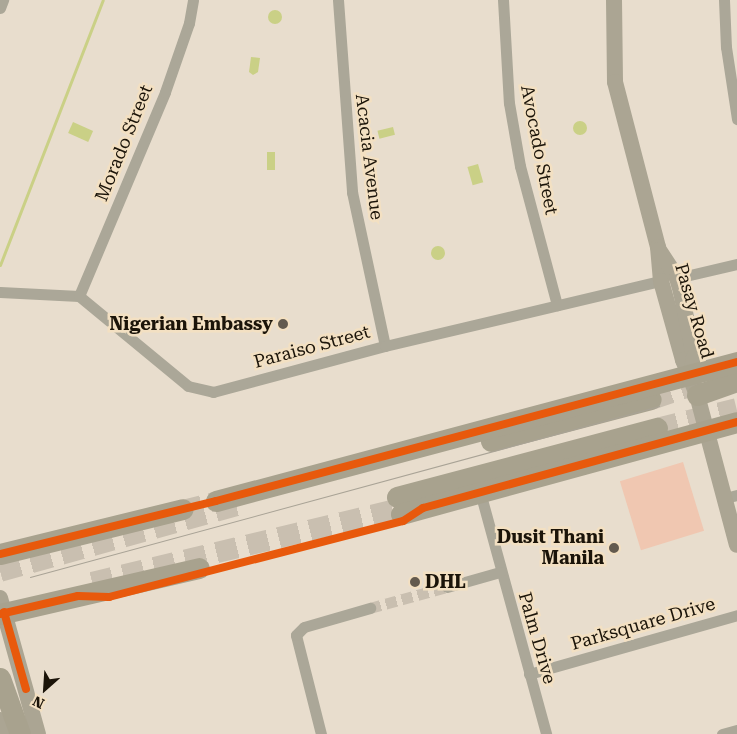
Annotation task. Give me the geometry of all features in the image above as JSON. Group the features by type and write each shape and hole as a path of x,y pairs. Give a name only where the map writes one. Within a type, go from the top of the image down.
{"highway":[{"path":"216,501 737,362"},
{"path":"697,395 737,381"},
{"path":"317,474 381,469 651,399"},
{"path":"657,428 399,506 480,492 737,422"},
{"path":"0,554 183,509"},
{"path":"1,608 199,568"},
{"path":"0,678 20,734"}],"street":[{"path":"0,8 3,0"},
{"name":"Morado Street","path":"79,296 165,92 189,23 193,0"},
{"name":"Acacia Avenue","path":"338,0 352,192 385,346"},
{"name":"Avocado Street","path":"503,0 509,103 520,166 557,305"},
{"name":"Pasay Road","path":"614,0 615,50 619,92 658,246 669,280 683,360 690,373 731,496 737,545"},
{"path":"724,0 737,120"},
{"name":"Paraiso Street","path":"79,296 188,386 204,392 385,346 737,264"},
{"path":"0,292 79,296"},
{"name":"Palm Drive","path":"480,492 500,572 546,734"},
{"path":"447,586 500,572"},
{"path":"1,608 38,734"},
{"path":"321,734 296,635 304,627 370,608"},
{"name":"Parksquare Drive","path":"529,674 737,615"},
{"path":"0,720 4,734"},
{"path":"722,734 737,730"}],"shaded area":[{"path":"275,10 280,12 282,17 280,22 275,24 270,22 268,17 270,12"},
{"path":"251,57 260,58 258,72 253,75 249,72"},
{"path":"580,121 585,123 587,128 585,133 580,135 575,133 573,128 575,123"},
{"path":"73,122 93,131 88,142 68,133"},
{"path":"393,127 395,135 379,139 377,131"},
{"path":"267,152 275,152 275,170 267,170"},
{"path":"478,164 483,182 473,185 467,167"},
{"path":"438,246 443,248 445,253 443,258 438,260 433,258 431,253 433,248"},
{"path":"683,462 704,531 641,550 620,481"}],"waterway":[{"path":"0,265 103,0"}],"tunnel":[{"path":"651,399 713,378"},
{"path":"657,428 737,408"},
{"path":"183,509 216,501"},
{"path":"92,582 420,503"},
{"path":"0,571 240,504"},
{"path":"370,608 447,587"}],"tram line":[{"path":"30,577 659,406"}],"cycle path":[{"path":"0,554 216,501 737,362"},
{"path":"0,614 78,596 109,597 403,521 423,508 737,422"},
{"path":"4,612 26,689"}],"place":[{"name":"Nigerian Embassy","path":"283,324"},
{"name":"Dusit Thani Manila","path":"614,548"},
{"name":"DHL","path":"415,582"}]}
